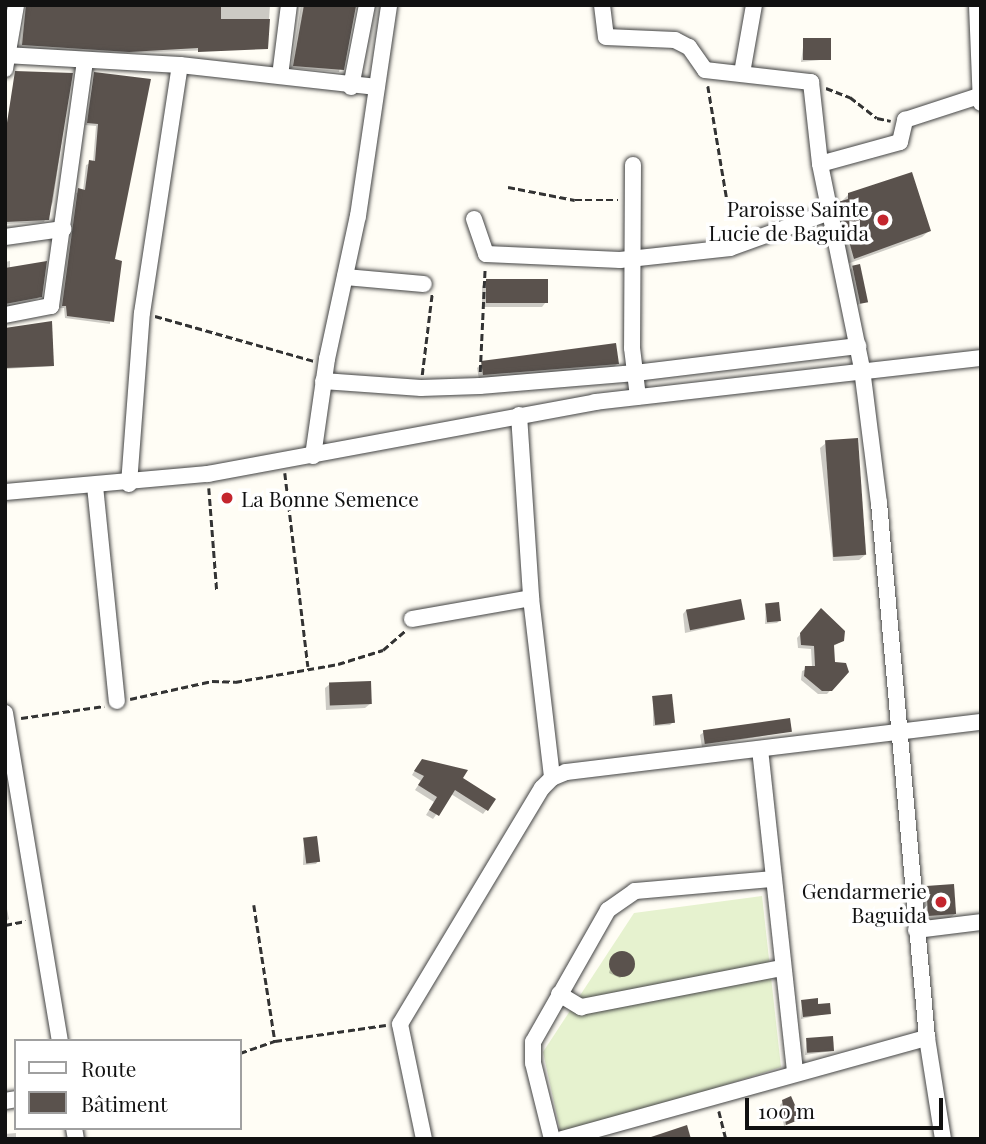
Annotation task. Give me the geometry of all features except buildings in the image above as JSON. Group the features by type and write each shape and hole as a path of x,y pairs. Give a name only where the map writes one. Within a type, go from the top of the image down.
{"street":[{"path":"16,5 6,60 85,60 180,65 351,87 377,87"},
{"path":"281,68 289,5"},
{"path":"351,87 367,5"},
{"path":"313,456 323,381 345,277 389,5"},
{"path":"602,5 606,37 683,42 705,70 811,82 820,164 862,369 879,503 916,930 927,1038 943,1139"},
{"path":"742,73 754,5"},
{"path":"820,164 900,142 905,120 980,99 977,5"},
{"path":"5,315 51,306 85,60"},
{"path":"129,484 142,313 180,65"},
{"path":"633,165 635,373 638,397"},
{"path":"474,219 486,254 527,259 634,259 730,248 830,212"},
{"path":"5,237 62,229"},
{"path":"345,277 424,284"},
{"path":"323,381 421,388 480,386 635,373 858,346"},
{"path":"5,492 129,484 208,474 284,463 519,415 638,397 862,369 981,358"},
{"path":"519,415 531,598 552,778"},
{"path":"95,486 117,701"},
{"path":"412,619 531,598"},
{"path":"5,713 60,1039"},
{"path":"424,1139 400,1024 552,778 566,772 981,722"},
{"path":"760,749 771,879 795,1072"},
{"path":"552,1139 531,1053 559,995 608,910 620,898 635,891 771,879"},
{"path":"916,930 981,922"},
{"path":"559,995 582,1007 782,968"},
{"path":"562,1139 795,1072 927,1038"}],"path":[{"path":"705,70 727,200"},
{"path":"811,82 850,97 877,118"},
{"path":"508,187 575,200 634,200"},
{"path":"480,386 486,254"},
{"path":"421,388 432,295 424,284"},
{"path":"142,313 313,361 327,359"},
{"path":"284,463 308,667"},
{"path":"208,474 218,591"},
{"path":"38,716 95,710 117,701 338,664 383,650 407,630 412,619"},
{"path":"254,905 275,1041"},
{"path":"5,925 40,919"},
{"path":"242,1052 275,1041 400,1024"},
{"path":"715,1096 726,1139"}],"green space":[{"path":"762,896 781,1067 567,1136 560,1130 543,1052 634,913"}],"place":[{"name":"Paroisse Sainte Lucie de Baguida","path":"883,220"},
{"name":"La Bonne Semence","path":"227,498"},
{"name":"Gendarmerie Baguida","path":"941,902"}]}
